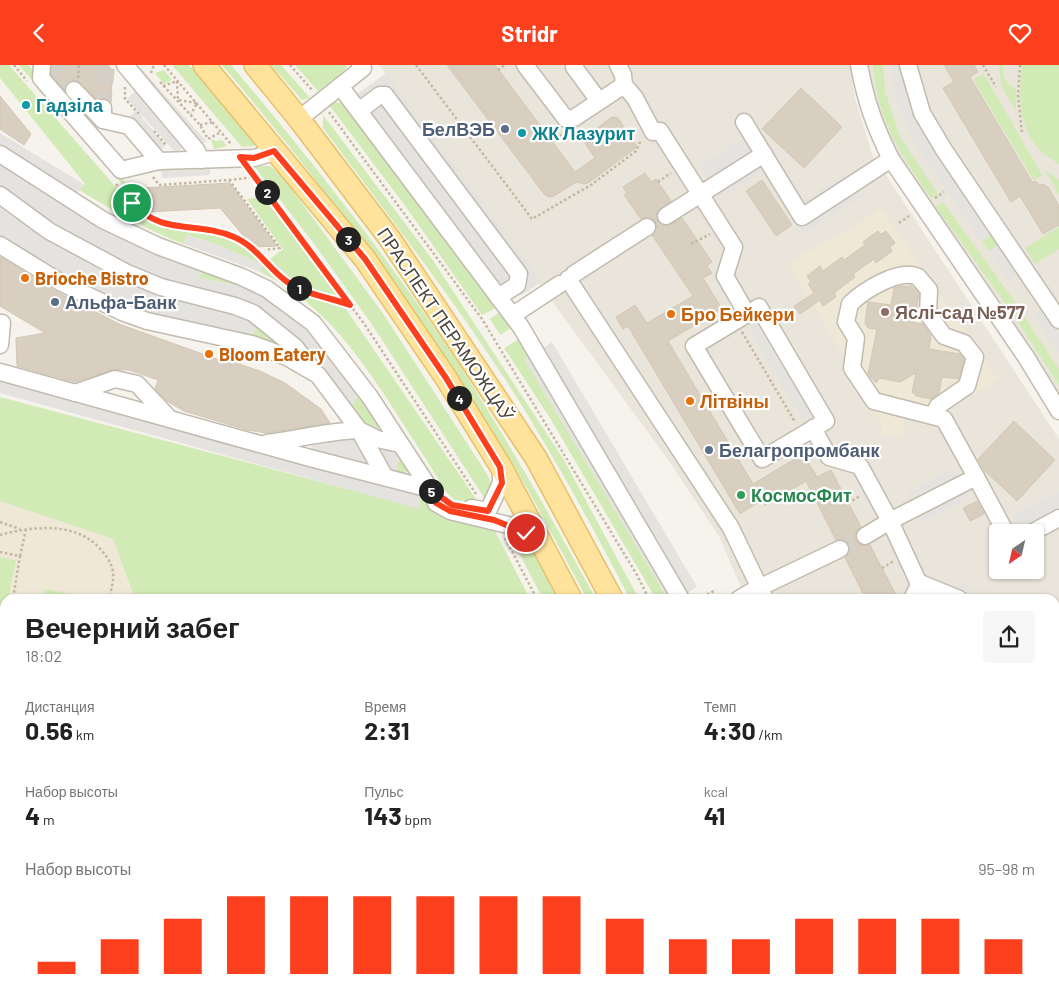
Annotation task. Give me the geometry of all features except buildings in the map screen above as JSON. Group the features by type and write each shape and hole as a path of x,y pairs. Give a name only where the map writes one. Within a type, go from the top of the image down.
{"main road":[{"name":"ПРАСПЕКТ ПЕРАМОЖЦАЎ","path":"204,65 365,259 446,378 500,467 568,594"},
{"name":"ПРАСПЕКТ ПЕРАМОЖЦАЎ","path":"255,65 299,119 390,239 536,458 609,594"}],"street":[{"path":"42,65 41,78 121,169 159,161 254,158 274,151"},
{"path":"125,65 197,151 201,160"},
{"path":"525,65 566,119 574,118 624,85"},
{"path":"618,65 623,75 624,85 635,98 652,132 660,131 734,247 724,276 741,317"},
{"path":"859,65 866,100 875,127 891,159 1026,357 1059,411"},
{"path":"908,65 922,113 935,135 967,186 1059,320"},
{"path":"299,119 363,66"},
{"path":"574,67 600,101"},
{"path":"340,86 513,315 678,594"},
{"path":"74,90 98,109 129,126 159,161"},
{"path":"360,110 380,95 385,95 519,274 517,285 498,297"},
{"path":"744,122 802,217 891,159"},
{"path":"0,154 104,220 158,246 242,277 266,289 313,323 370,397 430,489 436,503 450,511 516,527 526,533 548,554"},
{"path":"666,216 699,193 716,185 764,154"},
{"path":"0,195 49,231 127,273 161,287 235,306 253,313 295,347 318,375 359,430 385,477"},
{"path":"513,315 647,227"},
{"path":"0,245 60,282 122,312 148,321 252,344 286,357 318,375"},
{"path":"933,416 938,406 967,386 976,357 967,345 944,336 927,311 929,291 918,277 903,274 886,280 850,304 846,322 856,337 852,368 874,401 944,419 1001,524"},
{"path":"567,279 731,528 762,591 840,549"},
{"path":"759,307 826,421 808,431 762,459 694,346 759,307"},
{"path":"0,323 2,323 0,345"},
{"path":"0,372 430,489 452,505 488,511 502,483 500,467"},
{"path":"75,393 115,379 137,384 170,419"},
{"path":"260,444 337,431 359,430 377,439 400,444"},
{"path":"808,431 829,457 860,466 890,521 924,594"},
{"path":"866,536 890,521 976,477"},
{"path":"1044,526 1059,518"},
{"path":"914,594 920,583"},
{"path":"920,583 947,594"}],"path":[{"path":"14,65 33,87"},
{"path":"151,73 154,65"},
{"path":"164,65 213,122 256,177 350,305 478,497"},
{"path":"290,65 321,101 482,319 638,575 647,594"},
{"path":"416,65 532,219 591,185 636,151 640,141 652,132"},
{"path":"498,70 505,65"},
{"path":"984,65 996,87"},
{"path":"1020,65 1018,95 1022,133"},
{"path":"177,81 178,100"},
{"path":"177,81 163,86 200,125 208,139 221,132"},
{"path":"178,100 197,103"},
{"path":"190,115 197,103"},
{"path":"200,125 213,122"},
{"path":"142,164 159,185 256,177"},
{"path":"111,177 139,211 155,221 177,227 215,231 236,238 294,286 323,298 350,305"},
{"path":"229,180 280,248 265,251"},
{"path":"933,199 944,192"},
{"path":"899,223 909,216"},
{"path":"691,244 722,227"},
{"path":"741,317 808,431"},
{"path":"0,522 22,529"},
{"path":"13,594 26,529"},
{"path":"0,535 26,529 68,531 88,538 108,559 113,571 110,594"},
{"path":"504,536 534,594"},
{"path":"0,552 20,556"},
{"path":"708,594 716,590"}],"shaded area":[{"path":"379,65 851,65 855,98 872,154 1059,439 1059,594 744,594 719,536 669,461"},
{"path":"869,65 1059,65 1059,397 894,156 873,95"},
{"path":"891,65 901,65 907,93 920,129 991,234 982,242 914,142 897,101"},
{"path":"140,67 206,141 200,147 134,73"},
{"path":"386,73 542,282 520,296 516,289 505,295 356,95"},
{"path":"135,91 184,146 176,153 127,99"},
{"path":"136,111 166,145 160,151 129,117"},
{"path":"0,133 85,185 64,204 204,269 199,278 241,286 263,296 291,316 324,348 358,396 349,409 313,357 297,341 157,279 68,234 0,189"},
{"path":"751,133 764,141 804,202 848,173 862,196 804,233 763,171 722,197 700,167"},
{"path":"210,164 210,175 162,178 161,167"},
{"path":"0,207 34,231 69,250 230,310 259,324 251,335 190,325 139,310 72,281 0,238"},
{"name":"Яслі-сад №577","path":"881,208 998,379 969,398 966,394 941,410 937,427 924,425 925,421 908,417 905,419 902,437 880,433 882,424 848,378 847,362 788,263 852,228"},
{"path":"186,235 216,244 264,265 260,272 184,244"},
{"path":"999,244 1020,274 1009,281 989,251"},
{"path":"1044,308 1059,329 1059,354 1034,316"},
{"path":"772,315 826,406 802,420 748,329"},
{"path":"552,342 697,587 685,594 665,594 525,360"},
{"path":"0,377 421,494 419,509 0,393"},
{"path":"349,436 393,448 399,457 396,474 311,451 312,442"},
{"path":"952,470 967,499 921,523 906,493"},
{"path":"1059,492 1059,510 1030,524 1017,524 1012,515"},
{"path":"0,501 113,539 133,594 0,594"},
{"path":"967,583 971,594 940,594"}],"green space":[{"path":"0,65 9,65 143,218 163,228 207,232 226,238 250,251 292,288 304,295 346,309 478,502 455,500 447,493 372,376 340,335 304,299 260,272 263,265 216,244 187,235 184,244 170,239 130,220 79,190 85,184 0,78"},
{"path":"19,65 28,65 37,75 131,189 128,192"},
{"path":"172,65 189,65 254,139 255,146 242,147"},
{"path":"222,65 231,65 347,208 402,281 473,386 545,507 593,594 584,594 515,468 439,350 370,252 298,157"},
{"path":"271,65 281,65 310,98 302,100"},
{"path":"295,65 347,66 344,71 318,91"},
{"path":"873,65 883,65 885,91 900,137 938,194 931,198 892,136 880,103"},
{"path":"999,65 1004,65 1003,73 1005,80 1016,89 1016,112 1001,85"},
{"path":"1022,65 1059,65 1059,164 1045,154 1035,143 1024,123 1020,101"},
{"path":"164,70 172,80 164,84 155,73"},
{"path":"984,74 1042,175 1034,181 973,79"},
{"path":"335,102 341,103 348,108 438,225 496,308 482,315 406,207 330,106"},
{"path":"323,115 432,259 564,460 636,594 627,594 570,487 505,379 439,283 323,128"},
{"path":"214,139 215,141 222,140 227,146 214,149 211,140"},
{"path":"254,166 270,166 282,176 384,315 487,474 493,487 487,502 371,323 315,245"},
{"path":"1044,169 1059,180 1059,194"},
{"path":"264,196 339,298 301,285 270,259 283,249 247,199"},
{"path":"943,202 1010,295 1059,369 1059,385 1008,307 936,207"},
{"path":"1059,227 1059,249 1035,264 1025,248"},
{"path":"991,234 999,244 989,251 982,242"},
{"path":"204,269 241,286 198,278"},
{"path":"502,310 513,327 500,335 490,319"},
{"path":"259,324 278,342 272,344 251,335"},
{"path":"519,339 530,357 525,360 665,594 653,594 550,418 504,348"},
{"path":"358,396 379,427 377,430 367,428 349,409"},
{"path":"0,397 419,508 421,494 432,509 431,511 493,527 527,594 133,594 113,539 0,501"},
{"path":"399,457 407,471 403,476 396,474"},
{"path":"508,532 530,545 557,594 540,594"},
{"path":"0,557 16,560 9,594 0,594"},
{"path":"45,589 71,594 44,594"}],"tunnel":[{"path":"48,65 74,90"},
{"path":"103,108 107,65"},
{"path":"840,549 865,536"}],"place":[{"name":"Гадзіла","path":"26,105"},
{"name":"БелВЭБ","path":"505,129"},
{"name":"ЖК Лазурит","path":"522,133"},
{"name":"Brioche Bistro","path":"25,278"},
{"name":"Альфа-Банк","path":"55,302"},
{"name":"Яслі-сад №577","path":"885,312"},
{"name":"Бро Бейкери","path":"671,314"},
{"name":"Bloom Eatery","path":"209,354"},
{"name":"Літвіны","path":"690,401"},
{"name":"Белагропромбанк","path":"709,450"},
{"name":"КосмосФит","path":"741,495"}],"route":[{"path":"132,203 146,216 165,225 215,231 236,238 294,286 323,298 350,305 240,157 254,158 274,151 365,259 446,378 500,467 502,483 488,511 452,505 430,489 436,503 450,511 494,520 516,527 526,533"}]}
